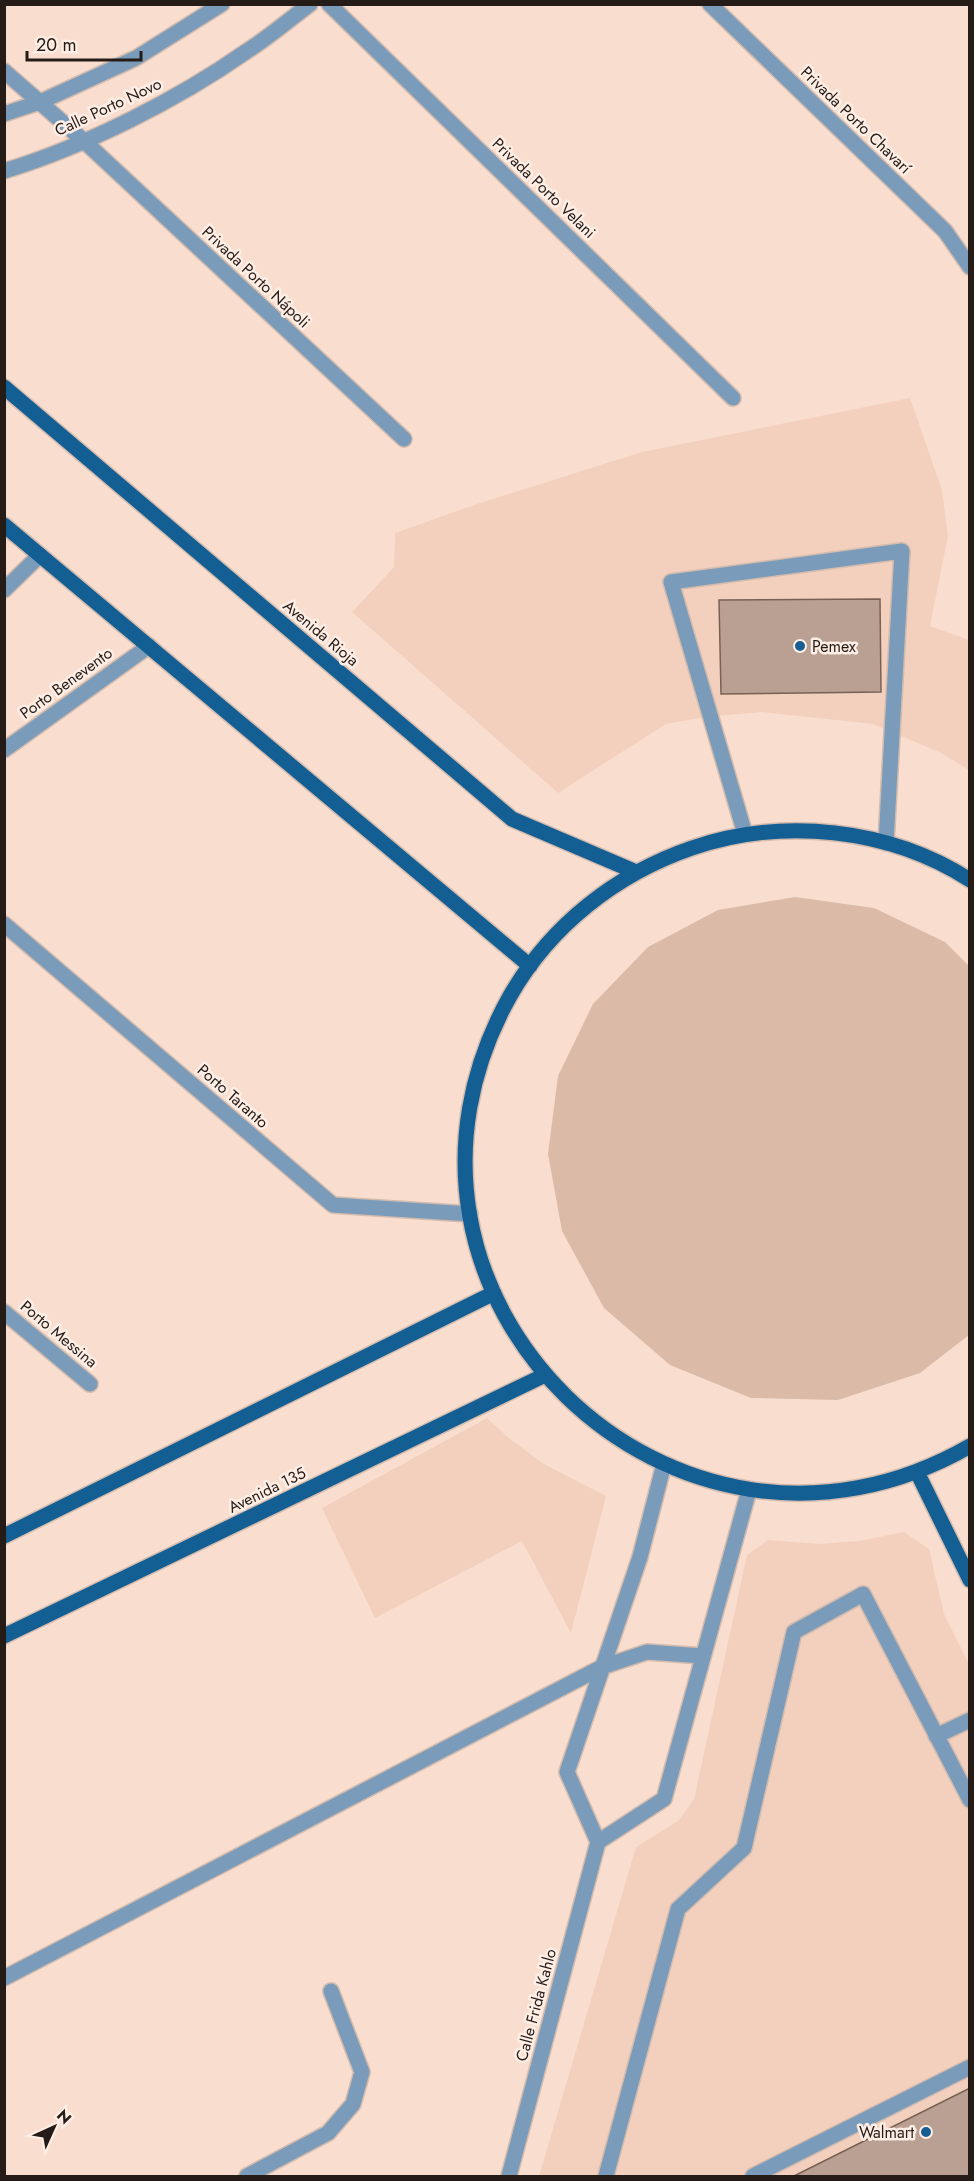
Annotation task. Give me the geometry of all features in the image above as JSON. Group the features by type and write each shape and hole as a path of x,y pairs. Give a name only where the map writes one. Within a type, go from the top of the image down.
{"main road":[{"name":"Avenida Rioja","path":"4,387 512,819 636,872"},
{"path":"4,525 530,966"},
{"path":"969,880 936,862 886,843 811,831 745,834 671,855 636,872 606,891 552,938 511,995 492,1034 475,1083 467,1135 467,1188 470,1214 476,1241 494,1293 516,1336 545,1375 566,1397 612,1436 691,1476 749,1490 805,1494 862,1487 917,1472 969,1446"},
{"path":"4,1536 494,1293"},
{"name":"Avenida 135","path":"4,1636 545,1375"},
{"path":"917,1472 969,1580"}],"street":[{"name":"Calle Porto Novo","path":"4,114 40,102 136,58 222,4"},
{"name":"Calle Porto Novo","path":"4,171 84,141 177,94 246,52 310,4"},
{"name":"Privada Porto Velani","path":"329,4 733,398"},
{"name":"Privada Porto Chavarí","path":"710,4 945,231 969,267"},
{"name":"Privada Porto Nápoli","path":"4,71 84,141 404,439"},
{"path":"745,834 671,582 902,551 886,843"},
{"path":"4,590 40,555"},
{"name":"Porto Benevento","path":"4,750 149,646"},
{"name":"Porto Taranto","path":"4,924 333,1205 470,1214"},
{"name":"Porto Messina","path":"4,1312 90,1384"},
{"path":"664,1464 640,1557 567,1772 598,1842 664,1799 749,1490"},
{"path":"606,2176 678,1909 744,1848 794,1632 863,1594 969,1800"},
{"path":"4,1978 602,1667 647,1652 703,1656"},
{"path":"936,1736 969,1720"},
{"name":"Calle Frida Kahlo","path":"509,2176 598,1842"},
{"path":"247,2176 328,2133 353,2104 362,2072 331,1991"},
{"path":"753,2176 969,2067"}],"shaded area":[{"path":"910,398 942,490 948,536 930,626 969,640 969,770 941,753 873,724 762,712 705,717 666,724 558,793 352,612 394,567 395,533 477,504 642,452"},
{"path":"795,897 874,908 945,942 969,966 969,1335 920,1373 838,1400 751,1398 670,1365 604,1308 562,1231 548,1154 558,1076 593,1004 648,947 718,910"},
{"path":"487,1418 510,1439 544,1464 606,1496 571,1633 522,1541 375,1618 322,1508"},
{"path":"904,1532 929,1549 944,1614 969,1664 969,2176 539,2176 636,1847 678,1821 694,1799 747,1555 768,1540 818,1544 859,1541"}],"building":[{"name":"Pemex","path":"880,599 881,692 721,694 719,600"},
{"name":"Walmart","path":"970,2088 970,2176 794,2176"}],"place":[{"name":"Pemex","path":"800,646"},
{"name":"Walmart","path":"926,2132"}]}
